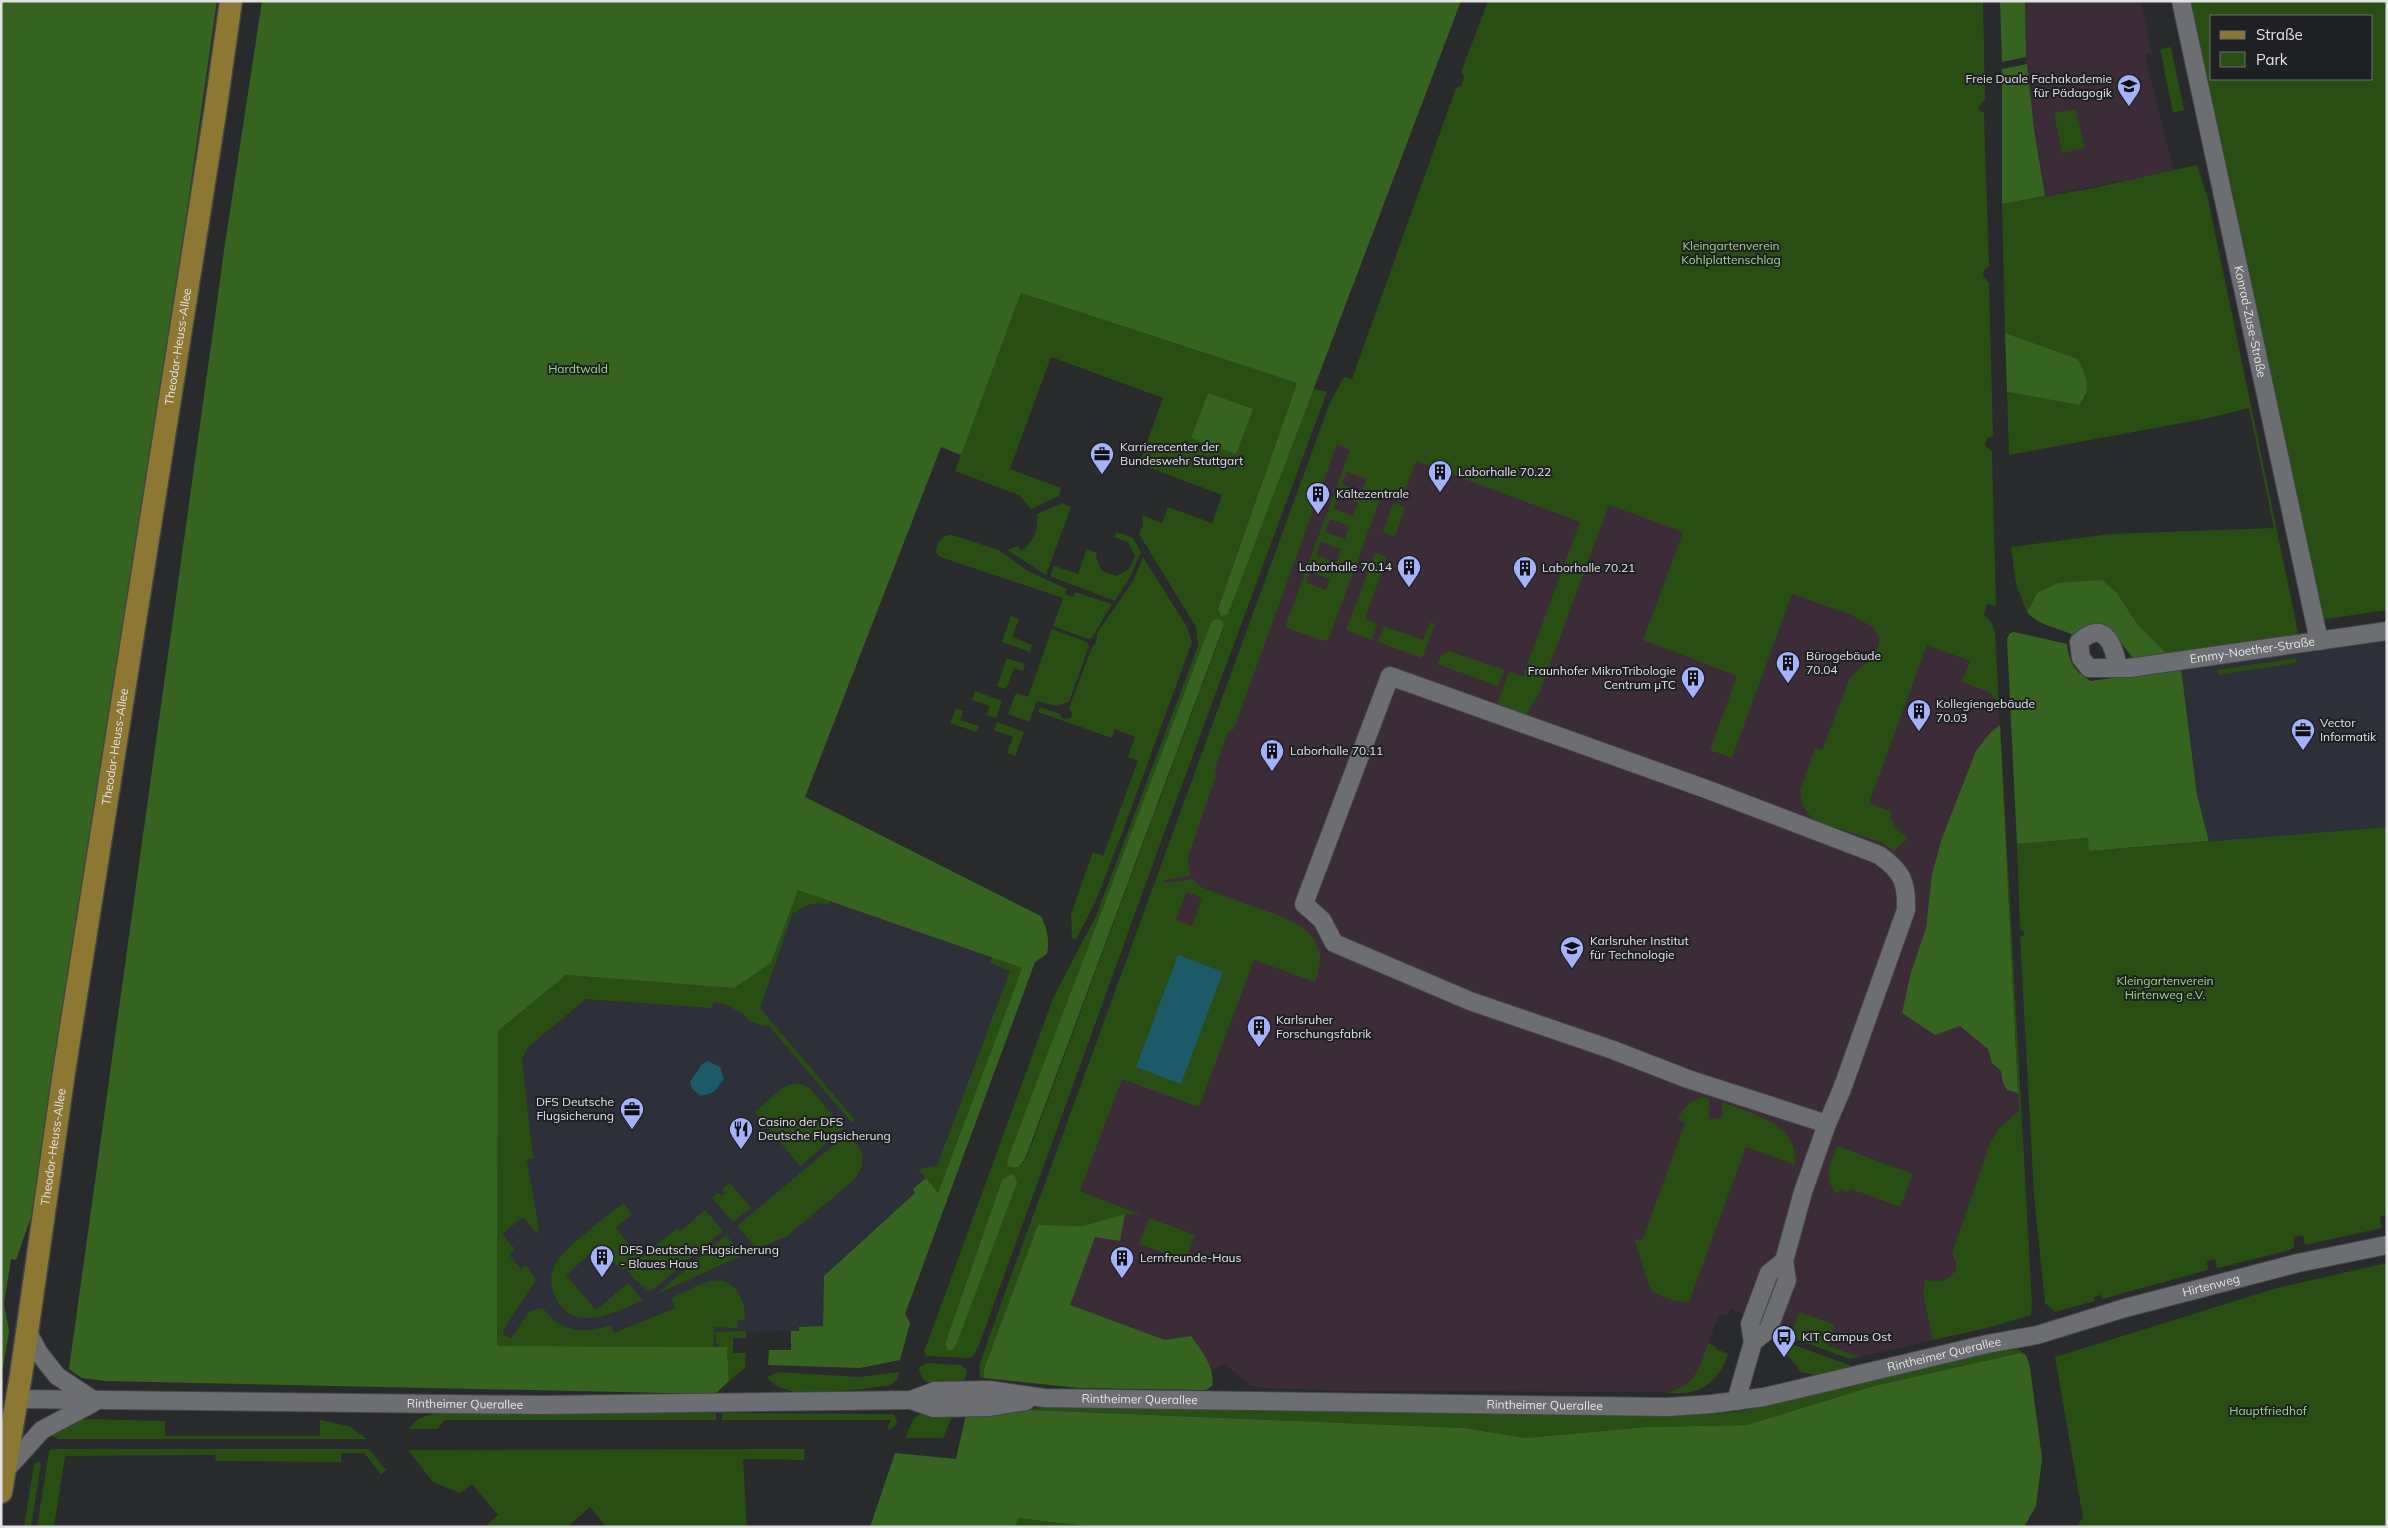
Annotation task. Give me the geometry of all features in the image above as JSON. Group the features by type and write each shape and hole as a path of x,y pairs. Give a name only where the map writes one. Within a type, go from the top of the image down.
{"main road":[{"name":"Theodor-Heuss-Allee","path":"3,1482 17,1399 60,1099 231,1"}],"street":[{"name":"Konrad-Zuse-Straße","path":"2181,1 2318,641"},
{"name":"Emmy-Noether-Straße","path":"2118,668 2387,631"},
{"path":"1736,1401 1754,1342 1768,1330 1787,1280 1784,1261 1803,1192 1906,910 1906,893 1901,874 1888,862 1870,852 1706,789 1390,676 1304,904 1322,920 1334,943 1470,1001 1613,1050 1688,1079 1827,1124"},
{"name":"Hirtenweg","path":"2037,1335 2125,1308 2288,1266 2387,1245"},
{"path":"3,1482 42,1430 95,1401 57,1376 38,1353 27,1331"},
{"name":"Rintheimer Querallee","path":"17,1399 541,1405 754,1404 911,1400 935,1391 974,1390 1044,1398 1667,1407 1736,1401 1987,1344 2037,1335"}],"shaded area":[{"path":"2025,1 2141,1 2152,53 2145,55 2174,171 2045,196 2034,129 2026,57"},
{"name":"Karlsruher Institut für Technologie","path":"1346,380 1988,618 1992,622 1995,631 2027,1281 1991,1327 1859,1357 1731,1309 1727,1316 1719,1314 1697,1375 1683,1388 1665,1392 1344,1391 1260,1388 1249,1384 1225,1364 1211,1370 1213,1382 1206,1390 1079,1388 984,1369"},
{"path":"2387,638 2387,827 2209,841 2197,795 2181,668"},
{"path":"798,890 1022,968 938,1193 926,1178 913,1189 916,1192 824,1276 823,1326 799,1327 799,1331 727,1332 727,1354 491,1352 493,1035"}],"green space":[{"path":"1,1 217,1 184,231 31,1217 16,1260 11,1259 4,1304 9,1331 1,1380"},
{"name":"Hardtwald","path":"262,1 1461,1 1228,614 1221,616 1218,609 1297,383 1021,293 961,455 941,447 805,797 1041,916 1048,944 1047,954 1035,962 905,1314 910,1323 900,1360 860,1368 768,1365 769,1350 791,1350 791,1331 799,1331 799,1327 823,1326 824,1276 915,1193 913,1189 926,1178 938,1193 1022,968 798,890 771,963 734,988 566,975 498,1031 497,1346 727,1347 729,1381 715,1394 105,1381 82,1378 69,1369 225,244"},
{"name":"Kleingartenverein Kohlplattenschlag","path":"1488,1 1983,1 1985,101 1982,102 1978,109 1984,113 1989,266 1984,270 1983,276 1989,283 1993,436 1987,438 1985,446 1992,451 1996,606 1987,604 1984,615 1988,618 1995,631 1999,703 1989,692 1962,682 1970,661 1927,645 1869,803 1892,812 1891,820 1908,838 1894,851 1881,842 1817,822 1803,806 1800,791 1815,748 1822,750 1849,680 1873,655 1877,648 1879,641 1877,633 1871,626 1854,616 1792,594 1732,758 1710,750 1737,676 1643,640 1683,532 1609,505 1539,694 1525,716 1497,705 1509,672 1523,676 1580,522 1416,461 1401,502 1382,494 1329,638 1323,641 1285,627 1350,450 1337,444 1234,729 1228,732 1215,768 1216,776 1188,857 1190,876 1164,880 1163,883 1193,879 1201,887 1283,917 1296,924 1315,940 1319,951 1320,965 1315,982 1254,960 1199,1107 1122,1079 1080,1191 1142,1215 1125,1214 1083,1226 1038,1225 984,1369 984,1378 1079,1388 980,1378 979,1366 1003,1298 1329,405 1342,380 1345,377 1352,379 1456,88 1461,86 1464,77 1461,72","holes":["1347,472 1366,479 1362,492 1342,484","1338,495 1358,502 1353,516 1334,509","1330,519 1349,526 1345,539 1325,532","1321,542 1341,549 1336,563 1316,555","1310,572 1330,579 1326,590 1306,583","1186,892 1202,898 1192,926 1176,920"]},
{"path":"2000,1 2025,1 2026,57 2002,62"},
{"path":"2188,1 2387,1 2387,610 2320,620"},
{"path":"2171,47 2184,110 2173,113 2160,49"},
{"path":"2027,64 2034,129 2045,196 2002,204 2002,69"},
{"path":"2076,109 2085,148 2062,153 2054,113"},
{"path":"2197,165 2208,199 2298,632 2296,635 2166,653 2138,625 2117,593 2037,593 2027,612 2016,584 2011,547 2110,534 2274,528 2249,408 2209,418 2009,455 2007,392 2080,405 2086,397 2078,359 2005,333 2002,204 2093,188"},
{"path":"1021,293 1297,383 1218,609 1219,614 1228,614 1312,388 1327,392 1162,839 979,1345 973,1356 969,1358 926,1356 924,1352 1054,996 1096,916 1198,646 1196,627 1139,534 1143,525 1142,515 1162,523 1168,507 1212,523 1222,495 1139,464 1163,398 1051,357 1010,469 1061,488 1059,496 1031,509 1019,495 955,471","holes":["1223,623 1224,626 1026,1159 1022,1164 1082,963 1209,628","1002,1180 1017,1183 953,1350 946,1347 945,1344"]},
{"path":"2005,333 2078,359 2087,388 2080,405 2007,392"},
{"path":"1208,393 1253,409 1236,454 1191,438"},
{"path":"1062,503 1071,507 1046,575 1007,550 1018,546 1021,551 1026,547 1035,535 1037,514"},
{"path":"1393,503 1405,507 1395,537 1383,532"},
{"path":"1117,532 1133,538 1141,552 1131,575 1115,601 1050,576 1054,566 1078,574 1087,549 1097,553 1096,557 1102,571 1116,576 1129,569 1135,556 1128,542 1114,537"},
{"path":"952,535 999,550 1028,571 1067,589 1065,594 1073,597 1075,592 1112,604 1092,638 1088,639 1053,626 1063,598 940,557 936,553 937,546 942,538"},
{"path":"1375,553 1387,557 1365,619 1377,624 1372,640 1346,630"},
{"path":"1143,557 1187,627 1192,642 1095,903 1076,939 1072,939 1071,914 1093,852 1103,856 1138,761 1128,757 1135,737 1115,729 1112,738 1038,712 1040,707 1060,714 1063,719 1071,718 1072,713 1069,708 1092,647 1096,643 1097,633 1133,581"},
{"path":"2102,580 2117,593 2138,625 2166,653 2133,658 2109,628 2094,624 2073,635 2036,620 2027,612 2037,593 2058,583"},
{"path":"1011,616 1019,619 1012,637 1032,645 1030,652 1002,642"},
{"path":"1216,619 1222,621 1224,625 1025,1159 1018,1167 1010,1167 1007,1164 1008,1158 1209,628 1212,621"},
{"path":"1430,622 1435,624 1422,658 1378,642 1384,626 1423,640"},
{"path":"1052,629 1087,642 1089,646 1069,702 1056,706 1037,701 1029,722 1008,714 1016,693 1028,697"},
{"path":"2014,632 2067,644 2071,662 2081,674 2091,681 2181,668 2197,795 2209,841 2089,851 2088,838 2017,844 2007,639 2010,633"},
{"path":"1449,651 1504,670 1498,686 1437,664 1441,656"},
{"path":"1007,658 1025,664 1023,671 1014,668 1006,689 997,686"},
{"path":"2296,658 2296,663 2218,675 2217,670"},
{"path":"975,691 1002,701 996,718 987,715 990,706 972,700"},
{"path":"956,709 963,711 960,720 979,726 976,732 950,723"},
{"path":"1999,710 2032,1304 2031,1315 1991,1327 1933,1340 1923,1294 1925,1280 1946,1279 1956,1269 1956,1262 1952,1254 1990,1143 2000,1127 2019,1111"},
{"path":"997,722 1024,732 1015,756 1007,753 1013,737 994,730"},
{"path":"2000,725 2018,1093 2007,1090 2003,1083 2001,1071 1992,1063 1988,1049 1960,1026 1935,1035 1902,1013 1911,972 1926,928 1932,874 1942,838 1976,751 1990,733"},
{"name":"Kleingartenverein Hirtenweg e.V.","path":"2387,827 2387,1215 2380,1217 2382,1228 2305,1245 2303,1235 2294,1237 2294,1247 2290,1250 2217,1268 2215,1259 2207,1261 2208,1270 2102,1299 2101,1295 2094,1297 2095,1301 2055,1312 2045,1303 2034,1196 2020,937 2024,935 2023,930 2020,930 2017,844 2089,838 2089,851"},
{"path":"798,890 831,900 829,905 811,904 796,913 793,912 760,1008 855,1120 852,1123 768,1025 766,1027 749,1021 743,1014 727,1005 713,1002 712,1008 586,999 528,1047 522,1059 533,1158 527,1160 539,1230 537,1234 523,1217 502,1234 515,1249 509,1255 521,1269 526,1265 536,1280 503,1330 504,1335 511,1338 530,1311 543,1308 565,1327 591,1330 610,1325 614,1333 675,1308 671,1298 712,1281 720,1281 733,1286 744,1305 745,1320 738,1320 737,1328 714,1327 714,1347 497,1346 498,1031 566,975 734,988 771,963"},
{"path":"992,957 1022,968 938,1193 918,1169 937,1166 1010,971 990,963"},
{"path":"796,1083 809,1087 844,1129 800,1166 755,1112 783,1087"},
{"path":"1700,1098 1709,1098 1709,1119 1722,1118 1722,1102 1771,1122 1790,1139 1794,1150 1795,1165 1746,1147 1689,1302 1684,1302 1663,1297 1650,1288 1634,1239 1642,1241 1685,1123 1678,1120 1686,1106"},
{"path":"848,1133 863,1156 862,1166 855,1179 787,1236 757,1249 737,1226"},
{"path":"1837,1146 1913,1174 1900,1207 1851,1189 1847,1192 1840,1189 1839,1194 1833,1189 1828,1178 1830,1165"},
{"path":"1011,1174 1015,1176 1017,1183 957,1342 953,1350 948,1350 945,1344 1002,1180"},
{"path":"730,1183 751,1208 733,1222 712,1198 718,1193 722,1196 725,1193 722,1189"},
{"path":"623,1203 632,1214 616,1228 641,1258 677,1228 681,1231 705,1210 723,1231 650,1292 634,1279 626,1268 623,1270 607,1257 599,1246 566,1275 596,1310 628,1283 643,1300 607,1315 594,1318 582,1318 571,1314 562,1307 552,1290 551,1277 555,1265 569,1247"},
{"path":"1125,1214 1120,1241 1095,1237 1070,1305 1165,1340 1191,1336 1210,1366 1213,1379 1212,1386 1206,1390 1079,1388 984,1378 984,1369 1038,1225 1083,1226"},
{"path":"1149,1218 1195,1235 1186,1261 1139,1244"},
{"path":"726,1235 743,1255 657,1294"},
{"name":"Hauptfriedhof","path":"2387,1263 2387,1527 2076,1527 2083,1518 2055,1357 2277,1288"},
{"path":"1799,1312 1835,1325 1827,1345 1859,1357 1850,1359 1790,1337"},
{"path":"746,1331 746,1338 733,1338 733,1353 746,1353 745,1368 729,1381 727,1348 719,1347 719,1344 716,1344 716,1332"},
{"path":"1997,1333 1815,1375 1800,1372 1788,1357 1773,1345 1772,1337 1852,1366"},
{"path":"1708,1343 1728,1354 1724,1364 1712,1381 1696,1391 1687,1393 1665,1392 1675,1390 1689,1382 1699,1368"},
{"path":"2018,1349 2026,1355 2020,1353 1874,1386 1747,1425 1647,1427 1525,1438 1465,1428 1029,1410 1053,1406 1367,1412 1713,1414 1741,1411 1995,1352"},
{"path":"2020,1353 2026,1355 2030,1367 2042,1459 2036,1506 2024,1527 1095,1527 1018,1518 1015,1527 870,1527 895,1453 956,1459 966,1414 1029,1410 1465,1428 1525,1438 1647,1427 1747,1425 1874,1386"},
{"path":"927,1363 961,1365 966,1369 967,1374 962,1383 941,1385 929,1383 924,1380 919,1367"},
{"path":"778,1372 858,1377 899,1372 896,1381 888,1386 823,1393 805,1393 776,1386 767,1377"},
{"path":"716,1413 716,1420 445,1420 437,1429 409,1429 418,1419 432,1414"},
{"path":"722,1413 892,1414 895,1416 897,1424 887,1430 891,1420 722,1420"},
{"path":"922,1413 954,1413 943,1438 905,1438 914,1418"},
{"path":"79,1420 165,1421 165,1436 320,1436 320,1420 349,1426 367,1439 58,1439 51,1436"},
{"path":"52,1449 369,1449 386,1470 381,1474 364,1453 341,1453 341,1462 216,1461 215,1455 65,1456 54,1527 37,1527 49,1451"},
{"path":"805,1449 804,1460 743,1459 747,1527 606,1527 590,1507 567,1527 485,1527 498,1515 472,1484 460,1493 433,1482 408,1450"},
{"path":"38,1461 41,1464 31,1527 24,1527 34,1464"},
{"path":"1018,1518 1095,1527 1015,1527"}],"water":[{"path":"1178,955 1223,972 1181,1084 1136,1067"},
{"path":"708,1061 720,1067 724,1079 714,1092 701,1096 692,1089 690,1082 702,1064"}],"place":[{"name":"Freie Duale Fachakademie für Pädagogik","path":"2129,107"},
{"name":"Karrierecenter der Bundeswehr Stuttgart","path":"1102,475"},
{"name":"Laborhalle 70.22","path":"1440,493"},
{"name":"Kältezentrale","path":"1318,515"},
{"name":"Laborhalle 70.14","path":"1409,588"},
{"name":"Laborhalle 70.21","path":"1525,589"},
{"name":"Bürogebäude 70.04","path":"1788,684"},
{"name":"Fraunhofer MikroTribologie Centrum µTC","path":"1693,699"},
{"name":"Kollegiengebäude 70.03","path":"1919,732"},
{"name":"Vector Informatik","path":"2303,751"},
{"name":"Laborhalle 70.11","path":"1272,772"},
{"name":"Karlsruher Institut für Technologie","path":"1572,969"},
{"name":"Karlsruher Forschungsfabrik","path":"1259,1048"},
{"name":"DFS Deutsche Flugsicherung","path":"632,1130"},
{"name":"Casino der DFS Deutsche Flugsicherung","path":"741,1150"},
{"name":"DFS Deutsche Flugsicherung - Blaues Haus","path":"602,1278"},
{"name":"Lernfreunde-Haus","path":"1122,1279"},
{"name":"KIT Campus Ost","path":"1784,1358"}]}
